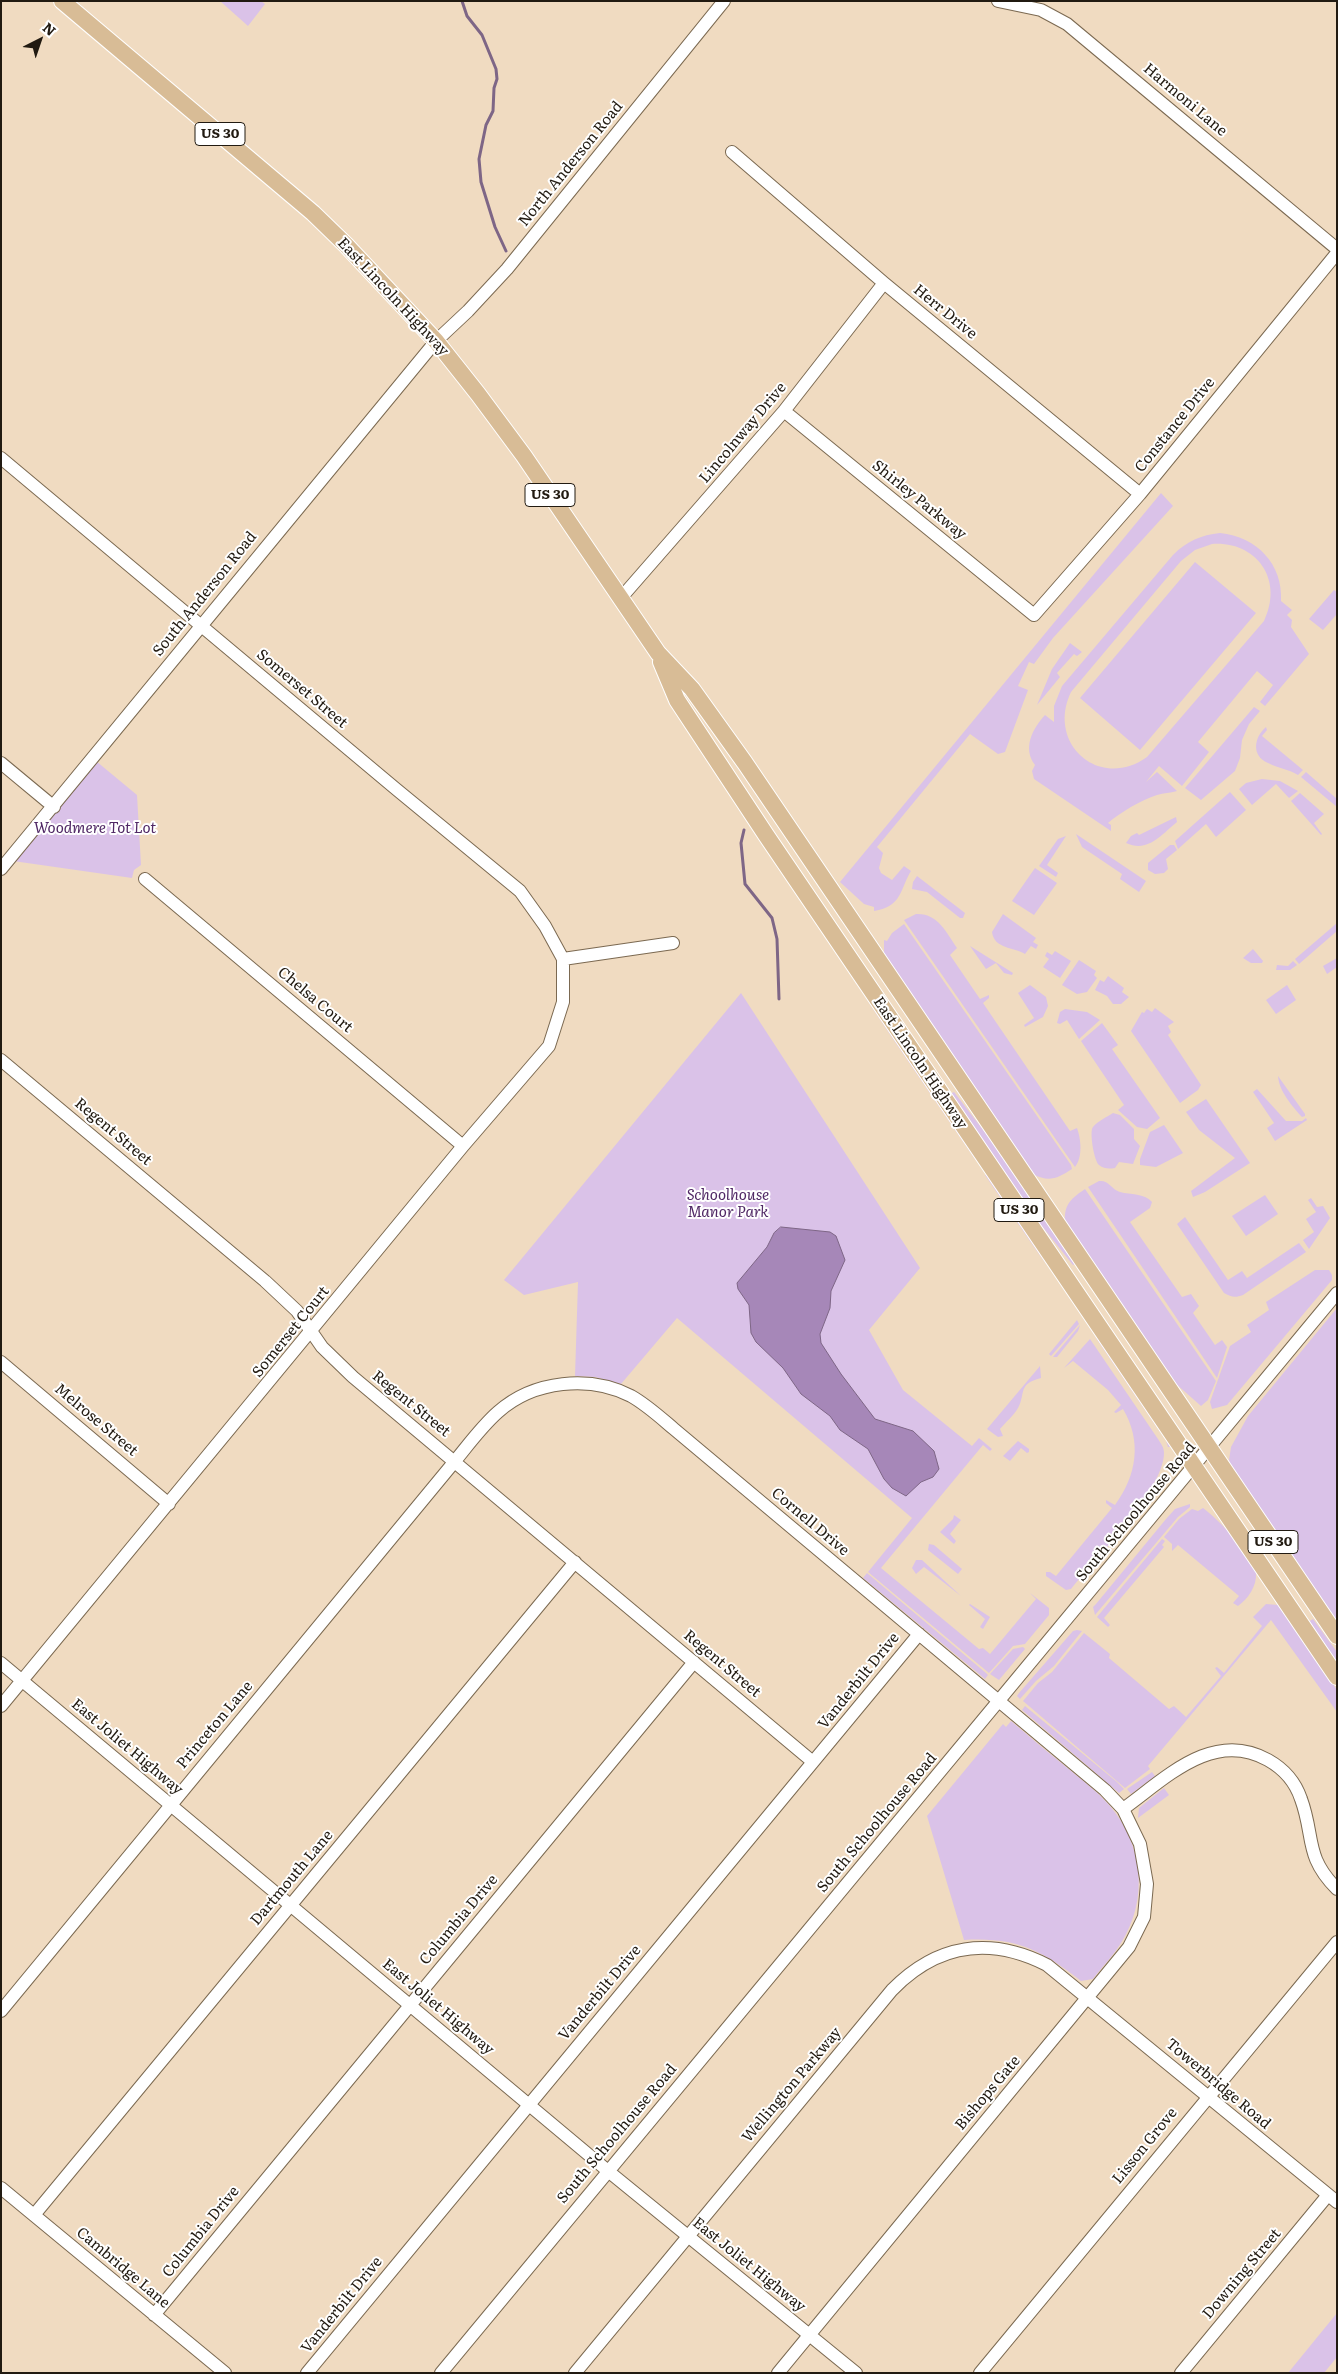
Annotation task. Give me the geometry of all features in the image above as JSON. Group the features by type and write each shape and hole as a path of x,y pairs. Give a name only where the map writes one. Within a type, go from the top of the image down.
{"main road":[{"name":"East Lincoln Highway","path":"62,1 313,213 352,251 436,341 524,456 658,653 692,689 745,763 1210,1448"},
{"name":"East Lincoln Highway","path":"658,653 677,700 766,835 1195,1466"},
{"name":"US 30","path":"1210,1448 1337,1636"},
{"name":"US 30","path":"1195,1466 1337,1677"}],"street":[{"name":"North Anderson Road","path":"436,341 468,311 507,269 724,1"},
{"name":"Harmoni Lane","path":"998,1 1041,10 1067,24 1337,251"},
{"name":"Herr Drive","path":"732,152 884,283 1140,494"},
{"name":"Constance Drive","path":"1034,616 1140,494 1337,251"},
{"name":"Lincolnway Drive","path":"620,599 784,411 884,283"},
{"name":"South Anderson Road","path":"1,869 54,807 200,625 436,341"},
{"name":"Shirley Parkway","path":"784,411 1034,616"},
{"name":"Somerset Street","path":"1,458 520,891 545,926 563,959"},
{"path":"1,763 54,807"},
{"name":"Chelsa Court","path":"145,879 463,1146"},
{"path":"563,959 673,943"},
{"name":"Somerset Court","path":"1,1706 312,1332 463,1146 549,1046 563,1002 563,959"},
{"name":"Regent Street","path":"1,1060 265,1280 297,1311 322,1347 352,1377 455,1461 813,1762"},
{"name":"South Schoolhouse Road","path":"441,2373 1337,1293"},
{"name":"Melrose Street","path":"1,1362 169,1504"},
{"name":"Cornell Drive","path":"455,1461 499,1411 522,1396 550,1386 568,1384 600,1385 632,1397 649,1408 1000,1701 1105,1790 1123,1809"},
{"name":"Princeton Lane","path":"1,2011 455,1461"},
{"name":"Dartmouth Lane","path":"34,2215 575,1562"},
{"name":"Vanderbilt Drive","path":"307,2373 919,1634"},
{"name":"Columbia Drive","path":"154,2315 694,1662"},
{"name":"East Joliet Highway","path":"1,1663 410,2004 528,2105 856,2373"},
{"path":"1123,1809 1189,1762 1211,1752 1232,1749 1254,1752 1275,1764 1293,1780 1302,1800 1313,1856 1322,1874 1337,1889"},
{"name":"Bishops Gate","path":"778,2373 1129,1947 1144,1917 1147,1884 1140,1844 1123,1809"},
{"name":"Lisson Grove","path":"980,2373 1337,1942"},
{"name":"Wellington Parkway","path":"575,2373 892,1990 914,1970 943,1954 979,1947 1013,1951 1047,1965 1088,1997"},
{"name":"Towerbridge Road","path":"1088,1997 1332,2199"},
{"name":"Cambridge Lane","path":"1,2188 224,2373"},
{"name":"Downing Street","path":"1181,2373 1332,2199"}],"green space":[{"path":"220,1 261,1 265,4 248,26"},
{"path":"1161,493 1173,506 1053,638 1034,664 1029,662 1018,686 1028,690 1005,752 998,754 970,734 877,847 883,853 879,868 881,873 892,880 904,866 911,871 899,896 890,906 883,909 874,911 874,907 864,904 840,882"},
{"path":"1220,533 1245,540 1265,555 1278,575 1281,601 1292,610 1287,615 1292,620 1291,627 1309,654 1265,706 1260,702 1273,685 1257,671 1198,742 1209,752 1182,786 1159,766 1146,782 1157,772 1177,791 1157,795 1131,807 1108,823 1111,825 1111,831 1034,779 1032,771 1035,765 1029,752 1033,732 1045,715 1054,722 1054,706 1062,686 1173,555 1189,542","holes":["1212,544 1228,545 1242,549 1254,556 1268,578 1271,591 1264,621 1147,757 1129,766 1112,769 1096,765 1082,757 1072,744 1066,729 1065,711 1071,692 1181,561 1195,550"]},
{"path":"1195,562 1256,613 1140,750 1080,698"},
{"path":"1334,590 1337,592 1337,614 1323,630 1309,619"},
{"path":"1070,643 1082,652 1077,656 1074,654 1057,673 1060,677 1037,705 1052,669"},
{"path":"1254,707 1260,711 1249,724 1242,740 1240,758 1235,771 1201,800 1185,788"},
{"path":"1266,727 1267,730 1262,736 1303,770 1298,775 1268,763 1259,756 1256,746 1257,741"},
{"name":"Woodmere Tot Lot","path":"96,761 137,795 141,865 134,870 132,878 13,861"},
{"path":"1306,772 1337,799 1337,807 1301,777"},
{"path":"1262,779 1280,781 1298,791 1289,798 1276,784 1252,805 1239,789 1246,783"},
{"path":"1230,792 1246,810 1216,837 1206,824 1178,849 1175,841"},
{"path":"1300,793 1324,814 1314,823 1321,835 1291,801"},
{"path":"1176,817 1177,822 1154,841 1141,846 1126,843 1131,836 1137,833 1139,835"},
{"path":"1076,834 1146,881 1139,892 1120,879 1122,874 1082,847"},
{"path":"1066,836 1047,865 1058,873 1056,877 1039,866 1058,839"},
{"path":"1170,845 1174,845 1177,850 1166,859 1168,869 1164,873 1155,874 1148,870 1148,863"},
{"path":"1035,868 1057,883 1034,915 1012,901"},
{"path":"917,876 965,913 963,918 960,918 927,892 912,889 913,882"},
{"path":"916,914 936,920 945,930 957,948 950,955 980,999 989,995 989,998 983,1003 1070,1131 1077,1128 1080,1137 1080,1148 1078,1163 1075,1167 904,920"},
{"path":"1003,914 1036,938 1033,942 1038,945 1036,949 1031,946 1025,954 996,942 992,932"},
{"path":"1337,923 1337,931 1299,964 1295,959"},
{"path":"904,924 1072,1169 1062,1175 1049,1179 1033,1174 884,955 884,940 887,941 892,933"},
{"path":"970,946 1013,973 1012,975 1004,973 996,963 986,969"},
{"path":"1253,949 1263,961 1262,963 1251,963 1243,958"},
{"path":"1055,951 1071,961 1060,978 1043,967 1049,959 1045,956 1047,952 1052,955"},
{"path":"1337,958 1337,967 1327,974 1323,966"},
{"path":"1079,960 1096,971 1094,975 1097,978 1087,992 1077,994 1062,985"},
{"path":"1293,961 1297,965 1290,970 1276,970 1277,965 1288,966"},
{"path":"1108,976 1124,988 1122,992 1129,997 1121,1004 1113,1004 1107,996 1095,990 1100,980 1104,982"},
{"path":"1030,985 1046,997 1048,1006 1043,1017 1025,1027 1024,1025 1034,1018 1018,993"},
{"path":"1287,985 1296,1000 1276,1014 1266,1000"},
{"name":"Schoolhouse Manor Park","path":"741,993 920,1268 869,1330 903,1390 972,1446 979,1438 992,1449 990,1451 983,1445 881,1568 979,1649 983,1648 990,1654 1036,1599 1030,1593 1049,1608 1049,1615 1025,1644 1013,1646 989,1673 868,1572 912,1518 677,1318 621,1384 595,1377 575,1376 578,1282 524,1295 504,1280"},
{"path":"865,998 975,1156 975,1159"},
{"path":"1155,1008 1174,1022 1168,1026 1171,1032 1168,1035 1201,1085 1198,1090 1180,1103 1131,1031 1142,1012 1144,1013 1147,1009 1152,1012"},
{"path":"1065,1009 1087,1012 1100,1020 1079,1039 1067,1020 1060,1024 1057,1023 1060,1012"},
{"path":"1102,1023 1118,1045 1112,1049 1160,1118 1147,1129 1137,1127 1118,1110 1124,1105 1081,1041"},
{"path":"1278,1076 1305,1116 1302,1117 1287,1098"},
{"path":"1257,1089 1286,1121 1302,1121 1306,1118 1307,1120 1275,1141 1267,1128 1274,1123 1253,1092"},
{"path":"954,1092 997,1148 1075,1264 1073,1265 1025,1205 950,1094"},
{"path":"1206,1099 1250,1163 1205,1192 1193,1197 1191,1191 1235,1158 1199,1130 1186,1112"},
{"path":"1113,1113 1120,1115 1134,1129 1134,1139 1140,1146 1133,1164 1119,1162 1115,1168 1107,1168 1099,1165 1095,1158 1092,1130 1097,1123"},
{"path":"1164,1125 1183,1153 1156,1167 1140,1165 1140,1159 1150,1132"},
{"path":"985,1175 988,1175 1047,1266"},
{"path":"1099,1181 1108,1183 1120,1192 1141,1196 1152,1202 1150,1208 1130,1222 1182,1297 1191,1294 1199,1306 1193,1313 1215,1345 1222,1340 1227,1347 1217,1378 1088,1187"},
{"path":"1085,1189 1216,1381 1208,1400 1201,1406 1175,1383 1065,1221 1067,1206 1076,1195"},
{"path":"1265,1195 1278,1214 1246,1236 1232,1216"},
{"path":"1311,1198 1317,1207 1323,1206 1330,1218 1309,1249 1303,1240 1314,1232 1306,1219 1316,1212 1308,1200"},
{"path":"1185,1217 1228,1280 1242,1271 1247,1278 1299,1243 1306,1252 1243,1295 1238,1297 1231,1296 1224,1293 1177,1224"},
{"path":"1315,1270 1329,1270 1332,1280 1227,1405 1212,1409 1210,1402 1230,1346 1251,1332 1247,1325 1269,1310 1266,1302"},
{"path":"1337,1308 1337,1624 1232,1469 1229,1460 1231,1447 1248,1416"},
{"path":"1077,1320 1079,1324 1051,1356 1049,1354"},
{"path":"1080,1325 1078,1331 1057,1357 1053,1357"},
{"path":"1096,1338 1098,1339 1166,1441"},
{"path":"1090,1339 1158,1439 1164,1453 1161,1468 1141,1504 1111,1543 1071,1589 1066,1590 1046,1576 1046,1572 1056,1576 1112,1508 1106,1503 1106,1500 1115,1505 1128,1482 1134,1458 1135,1446 1129,1421 1123,1409 1116,1413 1114,1412 1121,1405 1108,1390 1073,1361 1064,1368"},
{"path":"1040,1366 1041,1378 1033,1380 1025,1386 1018,1408 1000,1429 1003,1436 998,1437 987,1429"},
{"path":"1018,1441 1029,1449 1029,1452 1027,1453 1021,1448 1010,1461 1003,1456"},
{"path":"1190,1504 1190,1507 1178,1517 1095,1615 1093,1607 1166,1519 1175,1509"},
{"path":"1203,1508 1234,1538 1254,1566 1256,1578 1253,1587 1245,1600 1238,1606 1233,1603 1239,1596 1178,1545 1172,1551 1172,1544 1164,1537 1179,1519 1192,1509 1198,1511"},
{"path":"954,1515 961,1520 950,1534 956,1541 954,1544 940,1532 953,1519"},
{"path":"1162,1539 1165,1541 1162,1545 1164,1547 1104,1618 1110,1625 1108,1627 1097,1617"},
{"path":"929,1544 934,1545 962,1569 958,1574 928,1550"},
{"path":"916,1560 922,1560 961,1596 924,1567 916,1574 912,1568"},
{"path":"867,1573 986,1673 988,1675 985,1679 863,1578"},
{"path":"970,1604 990,1617 983,1629 980,1627 985,1619"},
{"path":"1266,1604 1278,1605 1337,1690 1337,1712 1271,1620 1148,1766 1150,1769 1125,1788 1023,1701 1038,1683 1052,1672 1084,1633 1110,1654 1109,1658 1169,1709 1174,1706 1186,1717 1221,1676 1215,1668 1217,1667 1224,1673 1262,1626 1253,1617"},
{"path":"1313,1619 1337,1652 1337,1664 1308,1622"},
{"path":"1073,1631 1082,1631 1054,1666 1036,1681 1020,1699 1017,1696 1019,1693"},
{"path":"1023,1647 1025,1649 999,1680 990,1674 1013,1649"},
{"path":"1025,1706 1124,1789 1119,1793 1022,1710"},
{"path":"1011,1721 1105,1801 1121,1821 1130,1838 1138,1873 1139,1891 1136,1909 1130,1926 1118,1948 1093,1979 1081,1981 1053,1961 1014,1943 964,1940 927,1816 1003,1724 1006,1727"},
{"path":"1152,1772 1155,1776 1131,1794 1127,1789"},
{"path":"1164,1788 1169,1795 1138,1818 1139,1808"},
{"path":"1337,2313 1337,2357 1324,2373 1288,2373"}],"shaded area":[{"path":"781,1227 830,1232 836,1236 845,1260 831,1291 830,1308 820,1334 821,1343 841,1374 875,1419 913,1431 934,1451 939,1469 933,1477 921,1482 906,1496 892,1488 884,1479 868,1449 840,1430 830,1416 801,1394 783,1368 756,1342 751,1333 749,1305 738,1289 737,1283 767,1247 774,1233"}],"waterway":[{"path":"462,1 467,16 482,35 496,69 497,79 494,88 493,111 486,125 479,159 481,182 495,227 506,251"},
{"path":"744,830 741,843 745,884 772,918 777,939 779,999"}]}
